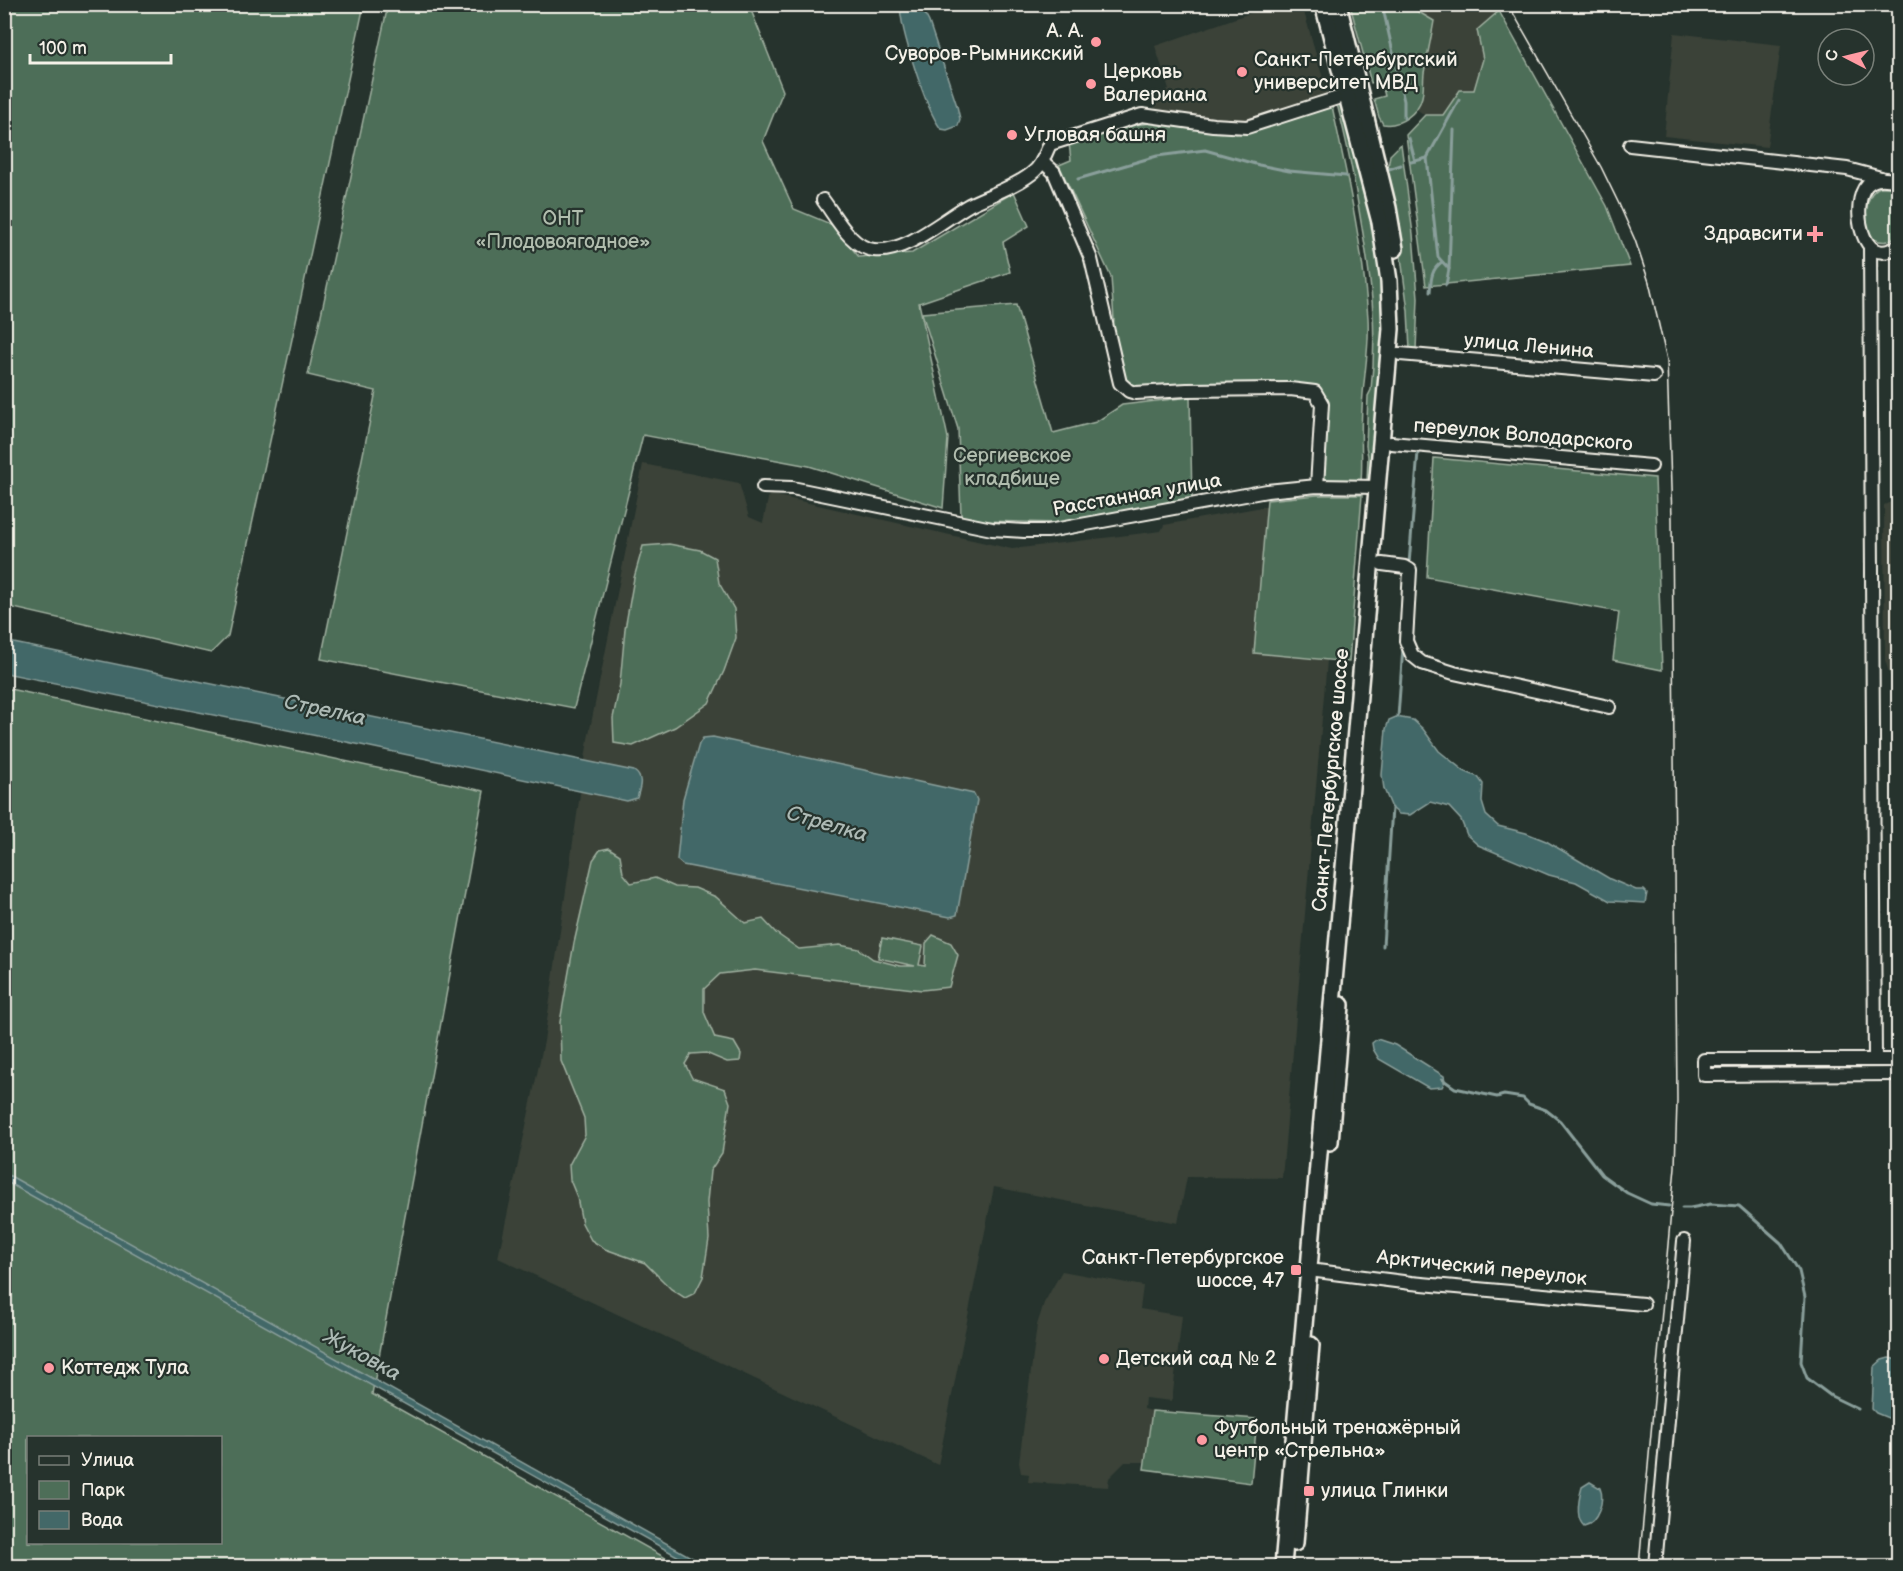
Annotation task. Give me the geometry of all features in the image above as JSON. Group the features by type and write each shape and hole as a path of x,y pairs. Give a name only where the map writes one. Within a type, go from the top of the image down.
{"main road":[{"name":"Санкт-Петербургское шоссе","path":"1283,1566 1391,341 1389,281 1380,222 1323,4"},
{"name":"Санкт-Петербургское шоссе","path":"1293,1566 1317,1271 1400,354 1401,306 1393,235 1338,4"}],"street":[{"path":"823,200 859,244 874,250 888,249 926,234 967,206 1029,176 1042,161 1050,144 1142,115 1213,125 1247,127 1347,96"},
{"path":"1630,145 1847,169 1899,181"},
{"path":"1042,161 1054,172 1091,259 1120,383 1124,388 1141,394 1187,390 1290,389 1315,392 1323,404 1317,486"},
{"path":"1881,178 1867,185 1861,202 1861,230 1864,241 1870,247 1881,251 1897,252"},
{"path":"1870,247 1875,1060"},
{"name":"улица Ленина","path":"1400,354 1654,376"},
{"name":"переулок Володарского","path":"1391,443 1651,466"},
{"name":"Расстанная улица","path":"763,487 792,488 971,525 1024,531 1060,529 1267,491 1317,486 1378,487"},
{"path":"1382,564 1405,567 1410,570 1406,641 1412,656 1422,663 1454,673 1610,707"},
{"path":"1899,1060 1704,1060 1704,1075 1899,1074"},
{"path":"1655,1566 1684,1241"},
{"name":"Арктический переулок","path":"1317,1271 1643,1304"}],"shaded area":[{"name":"Санкт-Петербургский университет МВД","path":"1276,4 1302,5 1328,96 1248,123 1213,120 1182,112 1161,116 1155,110 1151,96 1169,89 1155,46"},
{"path":"1418,4 1495,5 1499,11 1477,30 1483,59 1474,90 1460,90 1443,115 1425,115 1416,109 1422,97 1423,76 1416,6"},
{"path":"1674,33 1781,45 1767,147 1664,136"},
{"path":"643,464 739,483 749,517 763,523 769,494 1012,549 1161,531 1164,525 1267,506 1341,500 1282,1178 1187,1177 1178,1223 994,1187 938,1465 498,1258 544,1041 588,739"},
{"path":"1898,499 1898,677 1890,676 1885,660 1884,505"},
{"name":"Детский сад № 2","path":"1062,1271 1143,1286 1140,1309 1182,1316 1172,1401 1145,1398 1144,1409 1152,1411 1145,1462 1125,1462 1109,1478 1108,1487 1028,1482 1029,1474 1021,1473 1019,1462 1037,1325 1044,1303"}],"green space":[{"path":"5,4 364,5 228,636 211,653 5,606"},
{"name":"ОНТ «Плодовоягодное»","path":"388,5 749,5 783,91 763,141 794,209 833,225 859,257 912,253 1014,192 1029,226 1003,242 1010,272 919,303 948,438 943,508 809,466 643,435 574,708 321,659 376,391 308,375"},
{"path":"1350,5 1418,5 1417,11 1434,21 1422,97 1417,108 1402,121 1383,124 1379,117 1374,99 1385,96 1381,81 1371,83"},
{"path":"1499,11 1607,206 1630,266 1426,286 1406,135 1425,115 1443,115 1460,90 1474,90 1483,59 1477,30"},
{"path":"1344,101 1376,226 1386,322 1372,480 1367,481 1368,396 1371,390 1374,345 1372,303 1355,188 1337,104"},
{"path":"1332,106 1358,238 1366,291 1368,329 1361,418 1361,482 1322,483 1325,404 1313,387 1140,390 1124,381 1112,337 1114,320 1111,277 1059,165 1071,160 1069,143 1126,126 1159,122 1162,126 1166,122 1236,134"},
{"path":"1401,144 1413,234 1418,298 1416,350 1410,350 1408,311 1398,234 1386,179 1390,155"},
{"path":"1880,187 1889,187 1898,193 1898,231 1894,238 1885,242 1874,239 1867,227 1866,219 1870,196"},
{"name":"Сергиевское кладбище","path":"1016,305 1053,433 1096,422 1122,405 1190,397 1192,501 1061,523 980,521 961,516 958,429 922,313"},
{"path":"1434,458 1655,478 1662,670 1613,660 1619,612 1427,577"},
{"path":"1317,495 1362,495 1349,662 1254,653 1267,500"},
{"path":"669,544 700,550 715,558 719,583 734,609 736,638 709,703 675,727 633,746 614,743 613,718 620,684 625,629 634,578 643,546"},
{"path":"5,688 484,791 372,1394 680,1566 5,1566"},
{"path":"609,848 620,855 623,873 631,883 655,878 675,887 695,888 716,897 745,923 763,919 776,933 799,949 840,945 859,949 873,959 900,966 915,966 878,958 882,938 923,946 919,965 925,966 926,943 933,935 951,943 958,955 949,987 922,990 755,970 720,974 704,989 704,1012 715,1038 734,1042 741,1054 740,1061 727,1062 706,1053 691,1054 685,1064 692,1078 725,1089 730,1103 722,1153 710,1171 707,1202 709,1239 703,1277 695,1293 685,1298 671,1289 645,1263 605,1249 591,1240 582,1223 577,1197 570,1180 569,1165 585,1135 584,1118 561,1061 560,1022 574,943 593,860 600,850"},
{"name":"Футбольный тренажёрный центр «Стрельна»","path":"1152,1411 1257,1419 1251,1483 1144,1469"}],"water":[{"path":"900,4 920,5 929,22 957,106 960,119 958,126 947,130 941,129 928,105 909,50"},
{"path":"4,641 634,771 640,780 639,790 637,798 627,801 5,673"},
{"path":"1396,717 1413,720 1423,729 1439,751 1464,771 1478,777 1483,784 1482,802 1486,815 1498,826 1546,841 1610,879 1636,890 1644,890 1647,893 1645,903 1610,901 1576,882 1549,875 1478,845 1467,835 1461,820 1449,807 1430,802 1410,815 1399,814 1392,808 1384,789 1382,775 1386,729 1389,720"},
{"path":"713,737 974,794 977,800 957,915 950,917 683,865 677,860 683,799 699,744 703,738"},
{"path":"1377,1039 1395,1045 1444,1076 1445,1081 1442,1087 1429,1088 1379,1059 1372,1043"},
{"path":"5,1173 707,1566 695,1566 5,1181"},
{"path":"1889,1358 1898,1360 1898,1422 1872,1409 1874,1367 1882,1360"},
{"path":"1590,1482 1600,1488 1602,1499 1597,1516 1584,1526 1579,1518 1579,1502 1582,1487"}],"waterway":[{"path":"1382,4 1404,101 1404,118"},
{"path":"1411,162 1427,158 1459,100"},
{"path":"1446,285 1449,269 1454,130"},
{"path":"1409,138 1415,161"},
{"path":"1078,179 1157,156 1205,150 1289,171 1346,176"},
{"path":"1427,158 1438,257 1449,269"},
{"path":"1389,169 1401,165"},
{"path":"1430,292 1434,271 1442,262"},
{"path":"1409,564 1418,452"},
{"path":"1398,717 1403,647"},
{"path":"1383,946 1392,808"},
{"name":"Стрелка","path":"1442,1079 1455,1088 1497,1097 1504,1095 1523,1098 1529,1104 1546,1110 1560,1121 1602,1175 1627,1193 1651,1204 1669,1206"},
{"path":"1682,1208 1711,1204 1739,1206 1781,1243 1799,1271 1805,1297 1801,1362 1807,1378 1831,1396 1858,1409"}],"tram line":[{"path":"1508,4 1601,167 1619,204 1635,240 1649,282 1667,360 1672,519 1677,1101 1675,1167 1639,1566"}],"place":[{"name":"А. А. Суворов-Рымникский","path":"1096,42"},
{"name":"Санкт-Петербургский университет МВД","path":"1242,72"},
{"name":"Церковь Валериана","path":"1091,84"},
{"name":"Угловая башня","path":"1012,135"},
{"name":"Здравсити","path":"1815,234"},
{"name":"Санкт-Петербургское шоссе, 47","path":"1296,1270"},
{"name":"Детский сад № 2","path":"1104,1359"},
{"name":"Коттедж Тула","path":"49,1368"},
{"name":"Футбольный тренажёрный центр «Стрельна»","path":"1202,1440"},
{"name":"улица Глинки","path":"1309,1491"}],"water label":[{"name":"Жуковка","path":"362,1355"}]}
